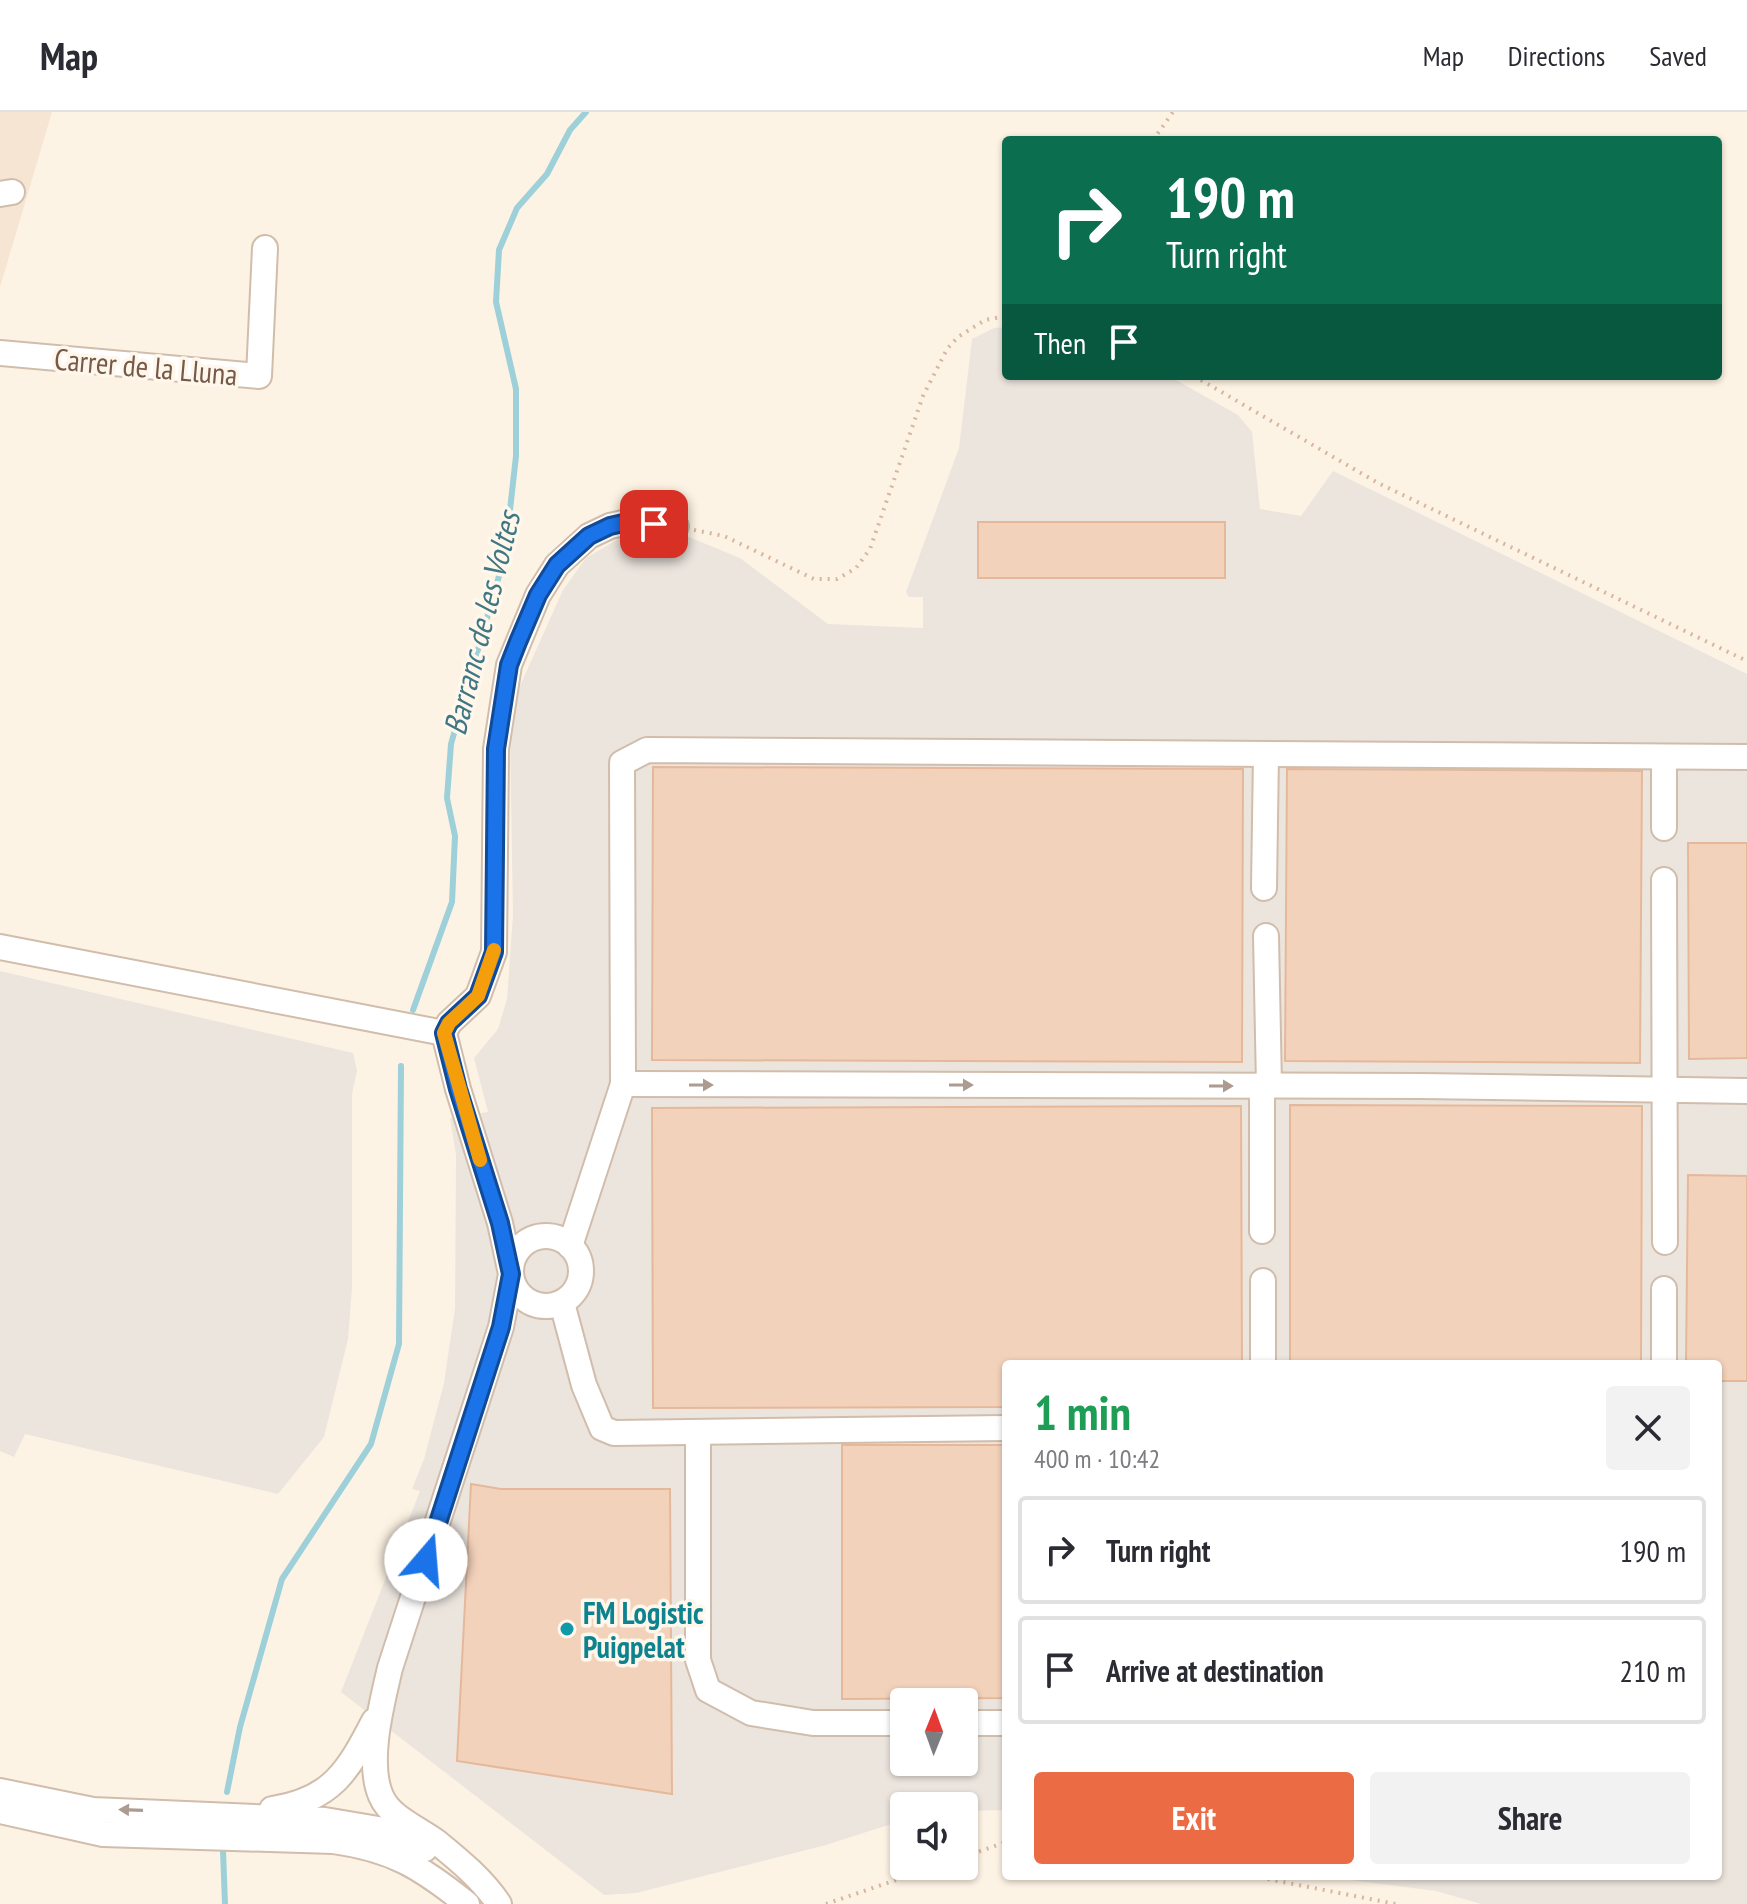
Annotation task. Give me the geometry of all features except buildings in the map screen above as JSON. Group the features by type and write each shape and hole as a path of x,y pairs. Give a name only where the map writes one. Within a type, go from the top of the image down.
{"street":[{"name":"Carrer de la Lluna","path":"0,353 259,376 265,248"},
{"path":"120,1834 205,1824 319,1831 348,1824 358,1817 370,1799 381,1708 390,1668 501,1327 511,1274 516,1253 533,1238 556,1238 570,1246 580,1262 582,1274 579,1286 562,1303 540,1306 520,1295 511,1274 500,1223 458,1089 444,1033 449,1023 478,996 494,952 496,749 509,665 538,595 557,565 589,536 610,526 632,521 676,526"},
{"path":"570,1246 623,1084 622,763 647,750 1747,757"},
{"path":"1264,888 1266,754"},
{"path":"1664,757 1664,828"},
{"path":"1664,880 1665,1242"},
{"path":"1262,1231 1266,936"},
{"path":"0,947 444,1033"},
{"path":"623,1084 1747,1091"},
{"path":"1263,1281 1263,1360"},
{"path":"1664,1289 1664,1360"},
{"path":"562,1303 584,1385 602,1428 614,1433 1002,1428"},
{"path":"698,1432 698,1660 708,1690 751,1713 813,1723 890,1723"},
{"path":"229,1815 291,1806 317,1797 339,1780 381,1708"},
{"path":"978,1723 1002,1723"},
{"path":"375,1770 381,1798 399,1817 436,1842 488,1888 499,1904"},
{"path":"0,1778 93,1810"},
{"path":"339,1780 348,1824 356,1832 411,1849 431,1877"},
{"path":"0,1791 93,1810 325,1820 384,1830 417,1843 492,1904"},
{"path":"6,1812 120,1834 333,1841 369,1846 406,1860 467,1904"}],"path":[{"path":"1156,136 1173,112"},
{"path":"676,526 724,536 814,579 837,579 856,568 870,549 923,396 947,349 958,337 985,320 1002,317"},
{"path":"1201,380 1378,483 1747,661"},
{"path":"978,1852 1002,1843"},
{"path":"826,1904 896,1880"},
{"path":"1273,1880 1396,1904"}],"shaded area":[{"path":"0,112 52,112 0,287"},
{"path":"1002,327 1002,380 1176,380 1238,415 1252,432 1260,509 1301,516 1333,471 1747,674 1747,1904 1481,1904 1436,1891 1350,1880 1722,1880 1722,1360 1002,1360 1002,1810 978,1811 978,1792 890,1792 890,1824 826,1845 636,1893 604,1895 341,1692 420,1491 412,1489 424,1459 444,1383 455,1308 456,1155 450,1118 488,1112 474,1058 498,1029 507,999 513,915 510,734 519,688 563,590 586,558 620,538 689,537 740,558 828,624 923,628 923,597 909,597 906,592 959,448 972,339"},
{"path":"0,971 353,1053 357,1071 352,1094 352,1288 348,1339 324,1437 278,1494 25,1434 14,1457 0,1451"}],"waterway":[{"name":"Barranc de les Voltes","path":"413,1010 452,902 455,836 447,798 451,744 505,555 516,456 516,389 496,302 499,250 517,208 547,174 570,130 586,112"},
{"name":"Barranc de les Voltes","path":"227,1792 240,1727 282,1579 371,1444 399,1344 401,1066"},
{"path":"223,1850 225,1904"}],"slow traffic":[{"path":"480,1160 444,1033 449,1023 478,996 494,950"}],"place":[{"name":"FM Logistic Puigpelat","path":"567,1629"}],"route":[{"path":"426,1560 501,1327 511,1274 500,1223 458,1089 444,1033 449,1023 478,996 494,952 496,749 509,665 538,595 557,565 589,536 610,526 632,521 654,524"}]}
